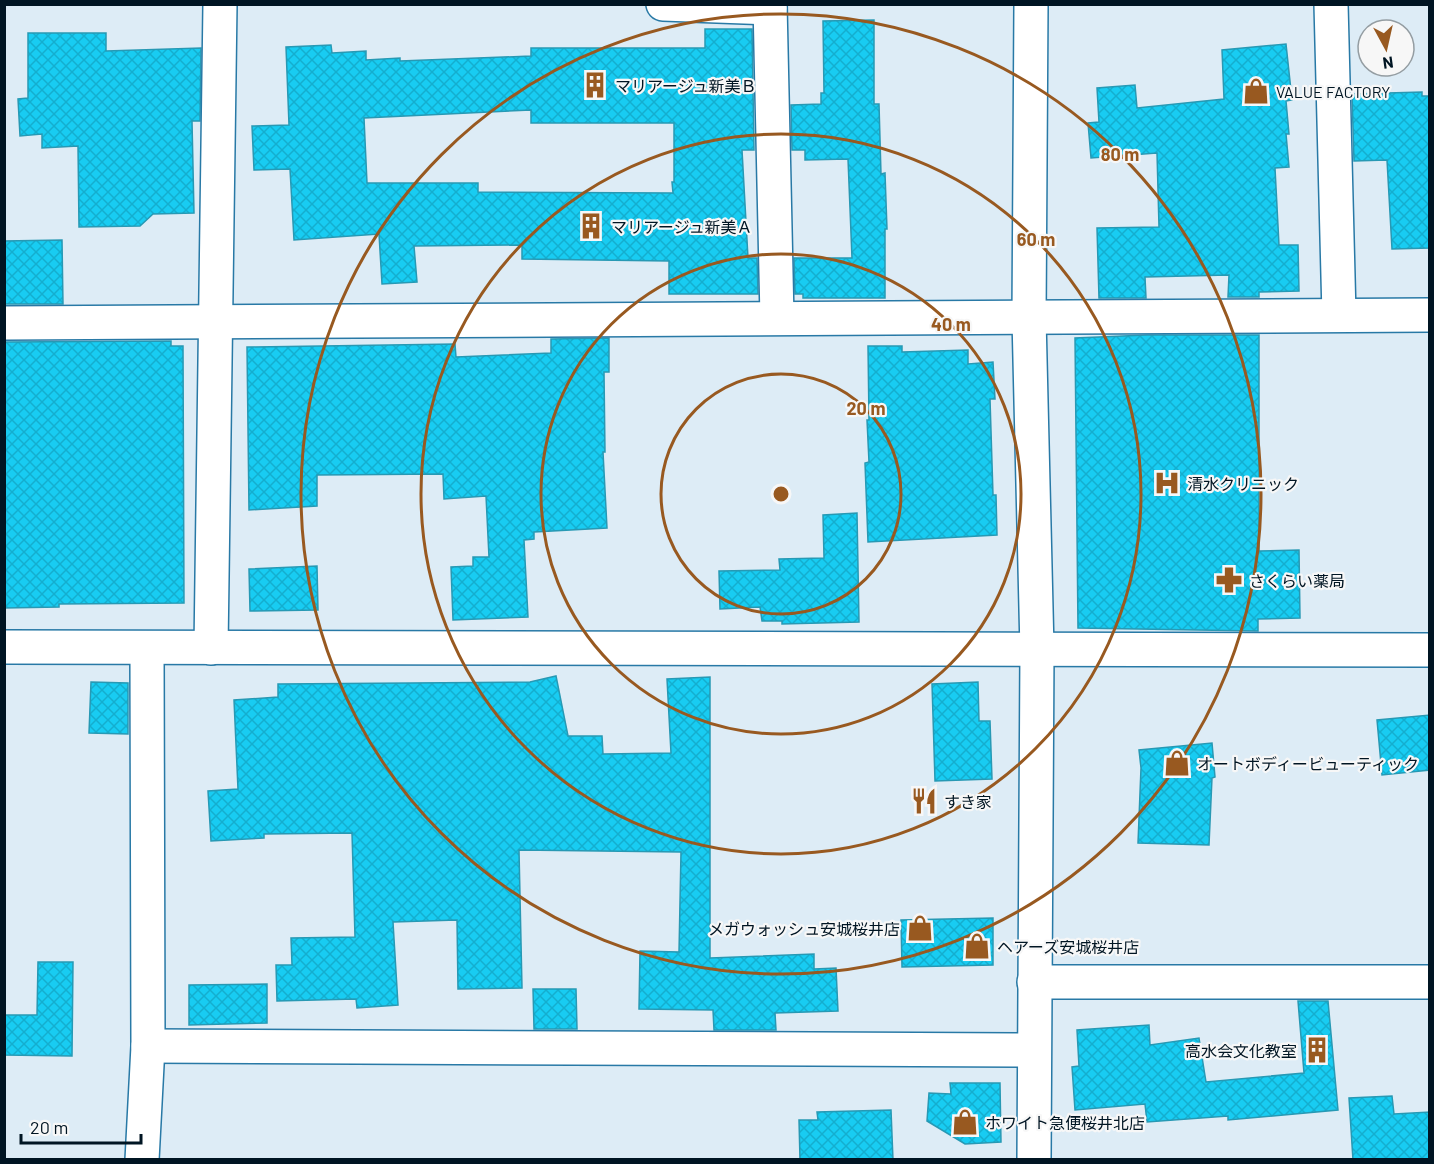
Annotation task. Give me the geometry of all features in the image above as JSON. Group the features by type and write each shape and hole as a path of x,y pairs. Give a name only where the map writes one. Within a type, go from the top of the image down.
{"street":[{"path":"211,648 220,4"},
{"path":"663,4 770,6 777,318"},
{"path":"1031,4 1029,318 1037,650 1034,1160"},
{"path":"1331,4 1339,315"},
{"path":"4,323 1430,315"},
{"path":"4,647 1430,650"},
{"path":"142,1160 148,1046 147,648"},
{"path":"1034,982 1430,982"},
{"path":"148,1046 1034,1050"}],"building":[{"path":"874,20 874,104 879,104 881,174 885,173 887,229 885,229 885,298 803,298 803,294 795,294 794,258 852,258 848,159 805,160 805,150 792,150 791,105 821,104 821,93 824,93 823,21"},
{"path":"705,29 752,29 754,150 742,150 748,258 757,258 758,294 669,294 669,261 522,259 522,245 414,246 417,282 382,284 379,234 294,240 290,169 254,170 252,126 289,125 286,47 331,45 332,53 366,51 366,60 400,58 400,61 531,56 531,48 705,48","holes":["531,110 531,123 674,123 673,193 478,192 478,183 367,183 364,118"]},
{"path":"28,33 106,33 106,51 201,48 200,121 192,121 194,213 153,214 140,226 79,227 78,146 42,148 42,134 20,136 18,99 28,98"},
{"path":"1286,44 1292,100 1286,101 1289,167 1275,168 1279,245 1298,245 1299,291 1259,292 1259,297 1228,297 1229,275 1145,277 1146,298 1099,298 1097,228 1159,227 1157,153 1091,158 1088,123 1099,122 1097,88 1135,85 1137,108 1224,99 1222,50"},
{"path":"1422,92 1422,96 1430,96 1430,248 1392,249 1387,160 1354,161 1352,94"},
{"path":"62,240 63,304 4,304 4,241"},
{"name":"清水クリニック","path":"1147,335 1259,335 1259,551 1299,550 1300,618 1258,619 1258,631 1078,628 1075,338"},
{"path":"609,338 609,372 604,372 605,452 603,452 607,528 534,532 534,539 524,540 528,617 453,620 451,567 473,566 473,557 489,557 486,496 444,499 443,474 317,475 317,506 249,510 247,347 455,344 456,357 551,353 551,339"},
{"path":"171,341 171,346 183,346 184,603 59,604 59,607 4,608 4,342"},
{"path":"868,346 902,346 902,352 968,350 968,364 993,362 995,399 990,399 993,495 996,495 997,535 868,542 865,463 869,462"},
{"path":"857,513 859,622 782,624 782,621 762,621 760,607 720,609 719,571 780,570 779,559 824,558 823,515"},
{"path":"317,566 318,610 250,611 249,569"},
{"path":"556,676 568,736 602,736 603,754 671,753 667,679 710,677 710,958 814,954 814,969 836,968 838,1011 775,1013 776,1030 714,1030 713,1010 639,1009 640,951 679,952 681,852 519,850 522,988 458,989 457,920 393,922 398,1005 357,1008 356,999 277,1001 276,965 292,965 291,938 355,937 352,833 264,834 264,838 211,841 208,791 238,789 234,700 278,697 278,684 530,682"},
{"path":"91,682 128,683 128,734 89,733"},
{"path":"978,682 979,721 990,721 992,779 935,781 932,684"},
{"path":"1430,715 1430,770 1382,775 1377,720"},
{"path":"1212,743 1215,777 1212,778 1209,845 1138,843 1141,768 1139,750"},
{"path":"993,918 993,965 902,967 901,920"},
{"path":"38,962 73,962 72,1056 4,1055 4,1015 37,1015"},
{"path":"267,984 267,1023 189,1025 189,985"},
{"path":"533,989 576,989 577,1029 534,1029"},
{"path":"1298,1001 1328,1001 1338,1110 1228,1120 1228,1116 1147,1122 1145,1104 1075,1110 1072,1067 1079,1066 1077,1030 1149,1025 1150,1045 1199,1038 1206,1082 1304,1073"},
{"path":"950,1083 1000,1083 1001,1142 965,1144 927,1121 929,1093 951,1094"},
{"path":"1392,1096 1394,1114 1430,1112 1430,1160 1353,1160 1349,1098"},
{"path":"891,1110 893,1160 800,1160 799,1120 818,1120 817,1112"}],"place":[{"name":"マリアージュ新美Ｂ","path":"595,85"},
{"name":"VALUE FACTORY","path":"1256,91"},
{"name":"マリアージュ新美Ａ","path":"591,226"},
{"name":"清水クリニック","path":"1167,483"},
{"name":"さくらい薬局","path":"1229,580"},
{"name":"オートボディービューティック","path":"1177,763"},
{"name":"すき家","path":"924,801"},
{"name":"メガウォッシュ安城桜井店","path":"920,928"},
{"name":"ヘアーズ安城桜井店","path":"977,946"},
{"name":"高水会文化教室","path":"1317,1050"},
{"name":"ホワイト急便桜井北店","path":"965,1122"}]}
